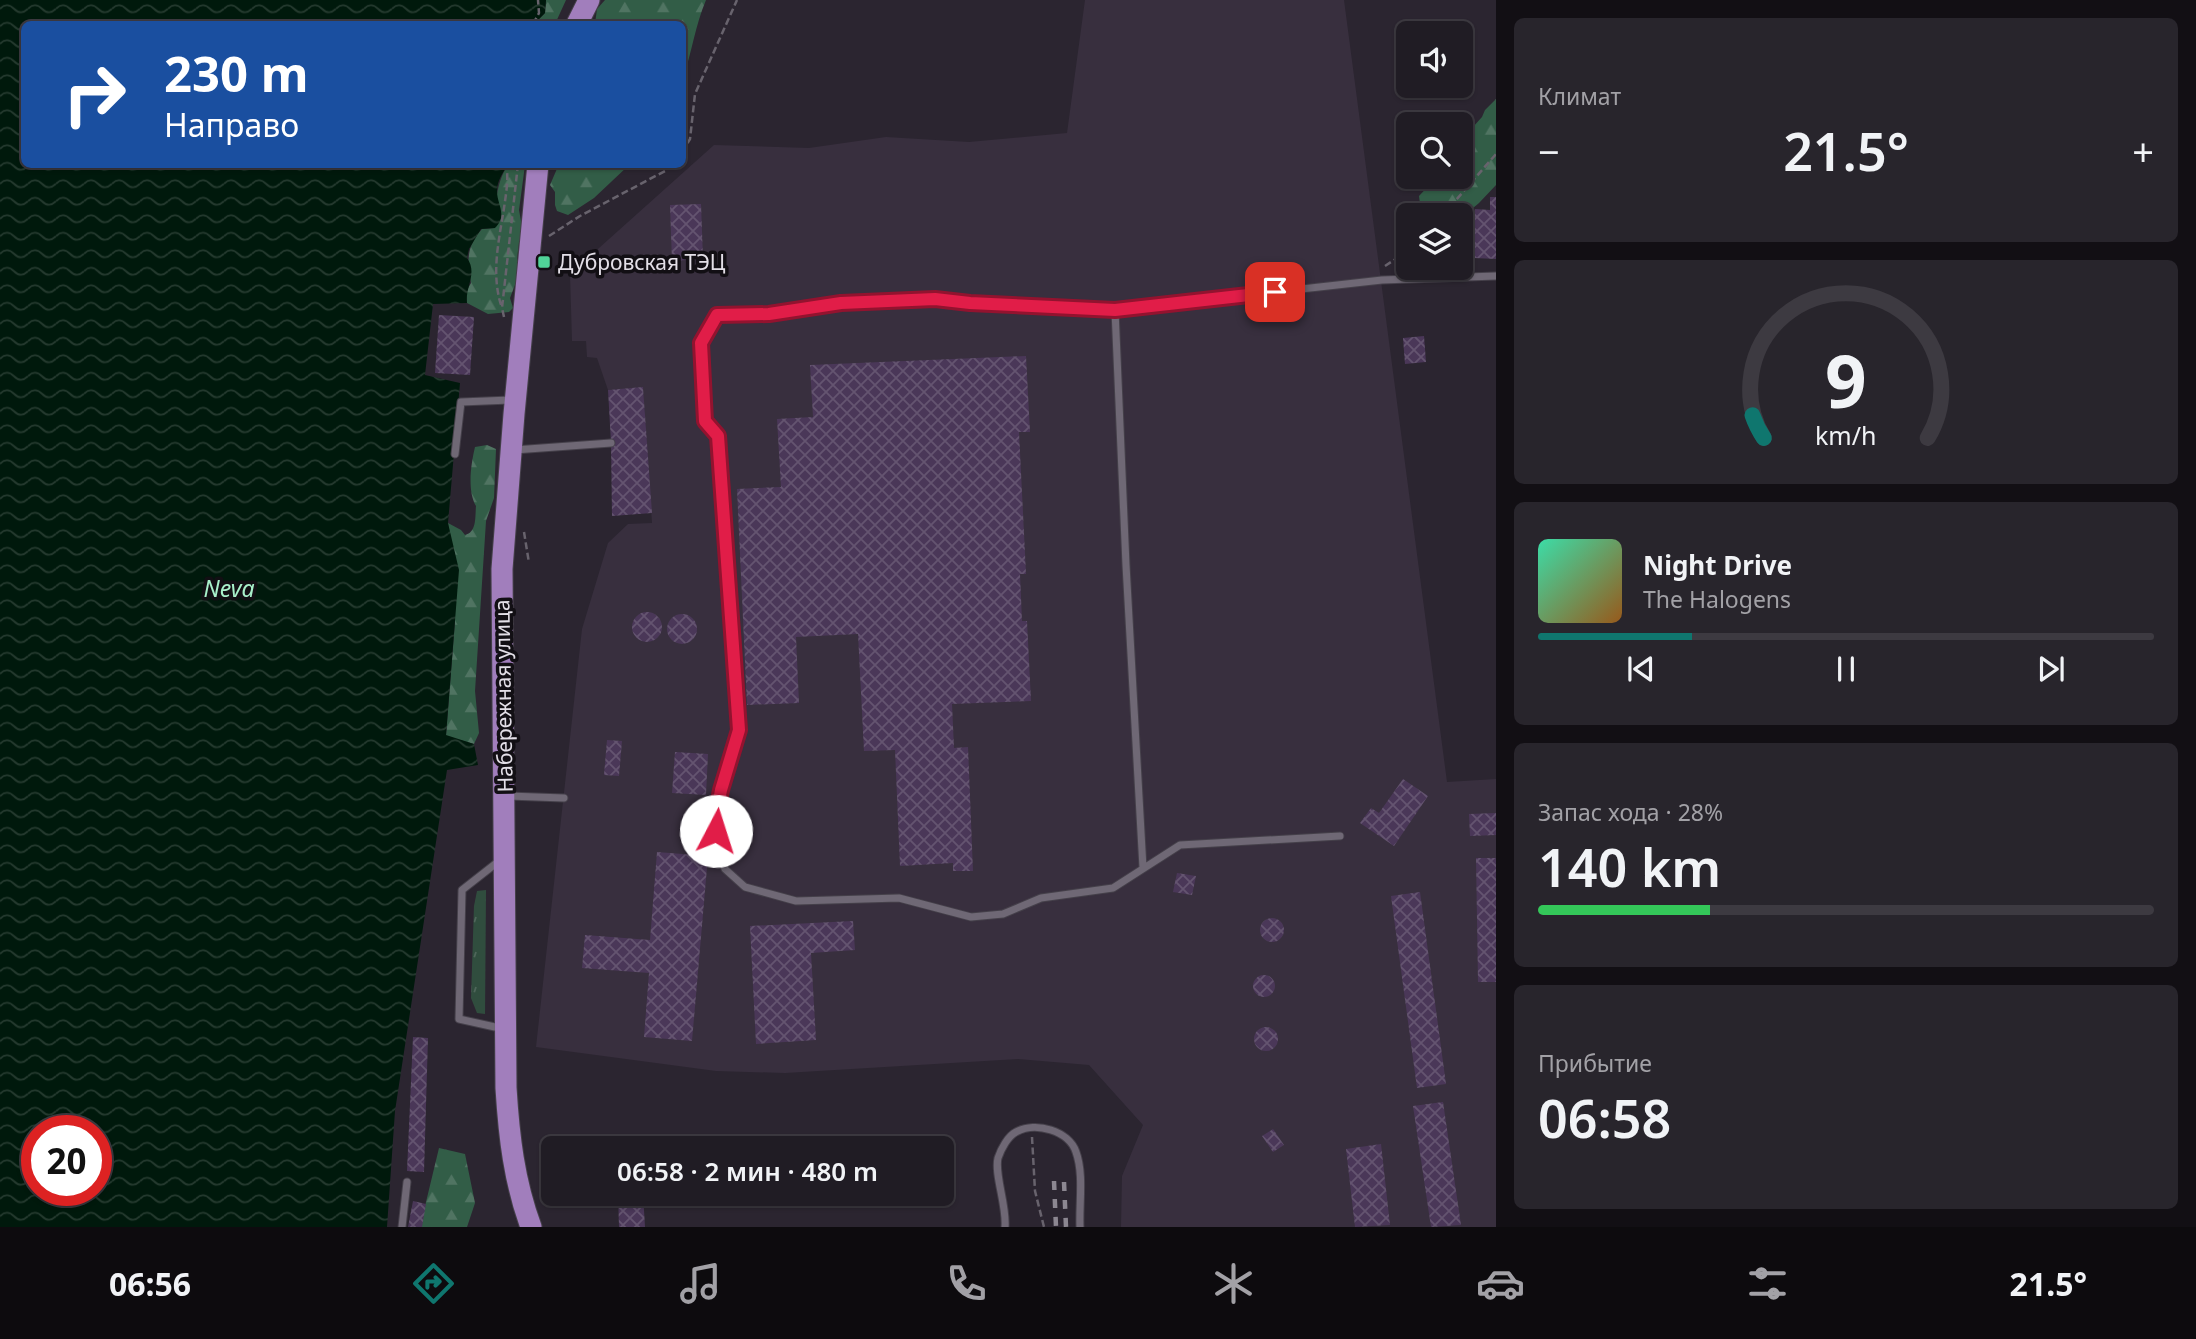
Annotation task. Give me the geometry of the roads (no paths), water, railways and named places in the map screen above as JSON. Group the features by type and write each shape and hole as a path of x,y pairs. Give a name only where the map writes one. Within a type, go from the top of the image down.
{"main road":[{"path":"578,21 589,0"},
{"name":"Набережная улица","path":"531,1227 516,1179 506,1087 502,569 538,168"}],"lane":[{"path":"1340,836 1180,845 1113,888 1041,898 1003,914 971,917 899,898 796,901 745,887 725,869 717,846 716,817 739,730 718,436 705,421 701,343 717,315 769,314 841,303 935,299 1115,310 1382,280 1496,276"},
{"path":"1115,310 1143,868"},
{"path":"455,454 461,402 515,400"},
{"path":"511,450 611,443"},
{"path":"504,796 564,799"},
{"path":"505,856 462,890 459,1019 505,1030"},
{"path":"1005,1227 1006,1216 998,1160 1004,1144 1016,1132 1031,1128 1051,1130 1068,1139 1076,1150 1079,1165 1080,1227"},
{"path":"402,1227 407,1182"}],"water":[{"name":"Neva","path":"0,0 546,0 545,13 537,21 21,21 21,168 506,168 497,187 501,219 495,228 481,229 469,249 467,258 471,275 467,303 433,304 425,375 460,383 448,523 459,570 446,735 474,744 478,765 447,770 395,1111 387,1227 0,1227"}],"railway":[{"path":"1054,1181 1056,1227"},
{"path":"1064,1182 1066,1227"}],"place":[{"name":"Дубровская ТЭЦ","path":"544,262"}]}
